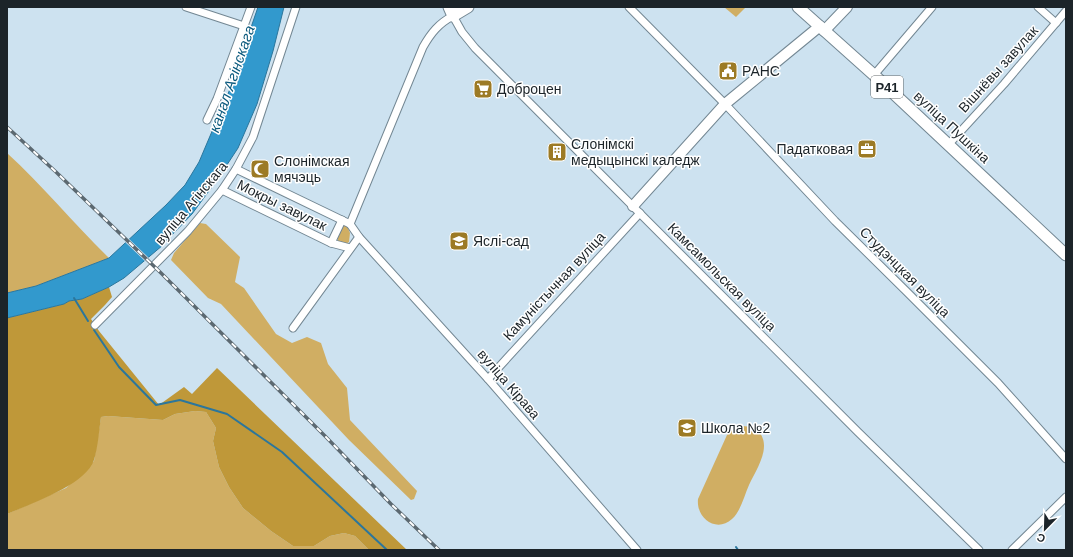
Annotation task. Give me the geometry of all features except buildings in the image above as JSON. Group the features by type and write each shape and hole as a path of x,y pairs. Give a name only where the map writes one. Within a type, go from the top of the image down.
{"main road":[{"path":"451,11 468,7"},
{"name":"вуліца Пушкіна","path":"798,7 949,144 1066,255"}],"street":[{"path":"186,7 244,26"},
{"path":"207,120 251,7"},
{"name":"вуліца Агінскага","path":"95,325 188,231 222,190 236,170 253,138 296,7"},
{"name":"Студэнцкая вуліца","path":"629,7 725,104 835,221 998,384 1066,459"},
{"name":"Камуністычная вуліца","path":"488,379 637,209 725,104 822,29 847,7"},
{"path":"874,75 932,7"},
{"path":"1038,7 1056,23"},
{"path":"236,170 350,224 423,47 434,30 451,11"},
{"name":"Камсамольская вуліца","path":"451,11 462,32 475,48 858,432 980,550"},
{"name":"Вішнёвы завулак","path":"949,144 1004,84 1066,12"},
{"name":"Мокры завулак","path":"222,190 331,243 350,248"},
{"path":"331,243 342,220"},
{"name":"вуліца Кірава","path":"350,224 359,237 488,379 637,550"},
{"path":"293,328 359,237"},
{"path":"1012,550 1066,497"}],"shaded area":[{"path":"724,7 746,7 736,17"},
{"path":"7,153 109,258 36,286 7,293"},
{"path":"200,223 206,224 240,257 235,282 244,288 276,334 292,343 307,337 321,343 328,364 347,388 350,420 417,491 414,499 411,500 349,440 221,304 208,298 171,260 174,253"},
{"path":"342,226 347,226 350,233 349,242 346,244 338,242 338,234"},
{"path":"109,287 112,297 91,319 159,405 184,387 192,394 217,368 407,550 369,550 355,536 344,533 330,536 314,546 293,546 271,531 243,508 229,487 219,467 213,441 216,428 206,412 195,411 175,414 163,420 108,416 101,417 94,460 89,469 80,478 56,493 7,514 7,318 64,304 69,301 82,299"},
{"path":"195,411 206,412 216,428 213,441 219,467 229,487 243,508 271,531 293,546 314,546 330,536 344,533 355,536 369,550 7,550 7,514 66,488 94,461 101,417 108,416 163,420 175,414"},
{"path":"740,426 758,431 762,437 764,451 740,508 735,516 726,523 720,525 714,524 709,522 700,513 698,499 727,435 733,429"}],"water":[{"path":"258,7 284,7 273,51 257,104 238,148 192,214 163,245 124,278 109,287 82,299 69,301 64,304 7,318 7,293 36,286 109,258 166,205 185,185 199,162 230,89"}],"pier":[{"path":"128,238 150,259 146,262 124,241"}],"waterway":[{"path":"74,298 88,321"},
{"path":"94,330 119,367 156,405 180,400 227,414 282,452 387,550"}],"railway":[{"path":"7,127 161,273 325,436 391,504 439,550"}],"place":[{"name":"РАНС","path":"728,71"},
{"name":"Доброцен","path":"483,89"},
{"name":"Падатковая","path":"867,149"},
{"name":"Слонімскі медыцынскі каледж","path":"557,152"},
{"name":"Слонімская мячэць","path":"260,169"},
{"name":"Яслі-сад","path":"459,241"},
{"name":"Школа №2","path":"687,428"}],"water label":[{"name":"канал Агінскага","path":"232,79"}]}
